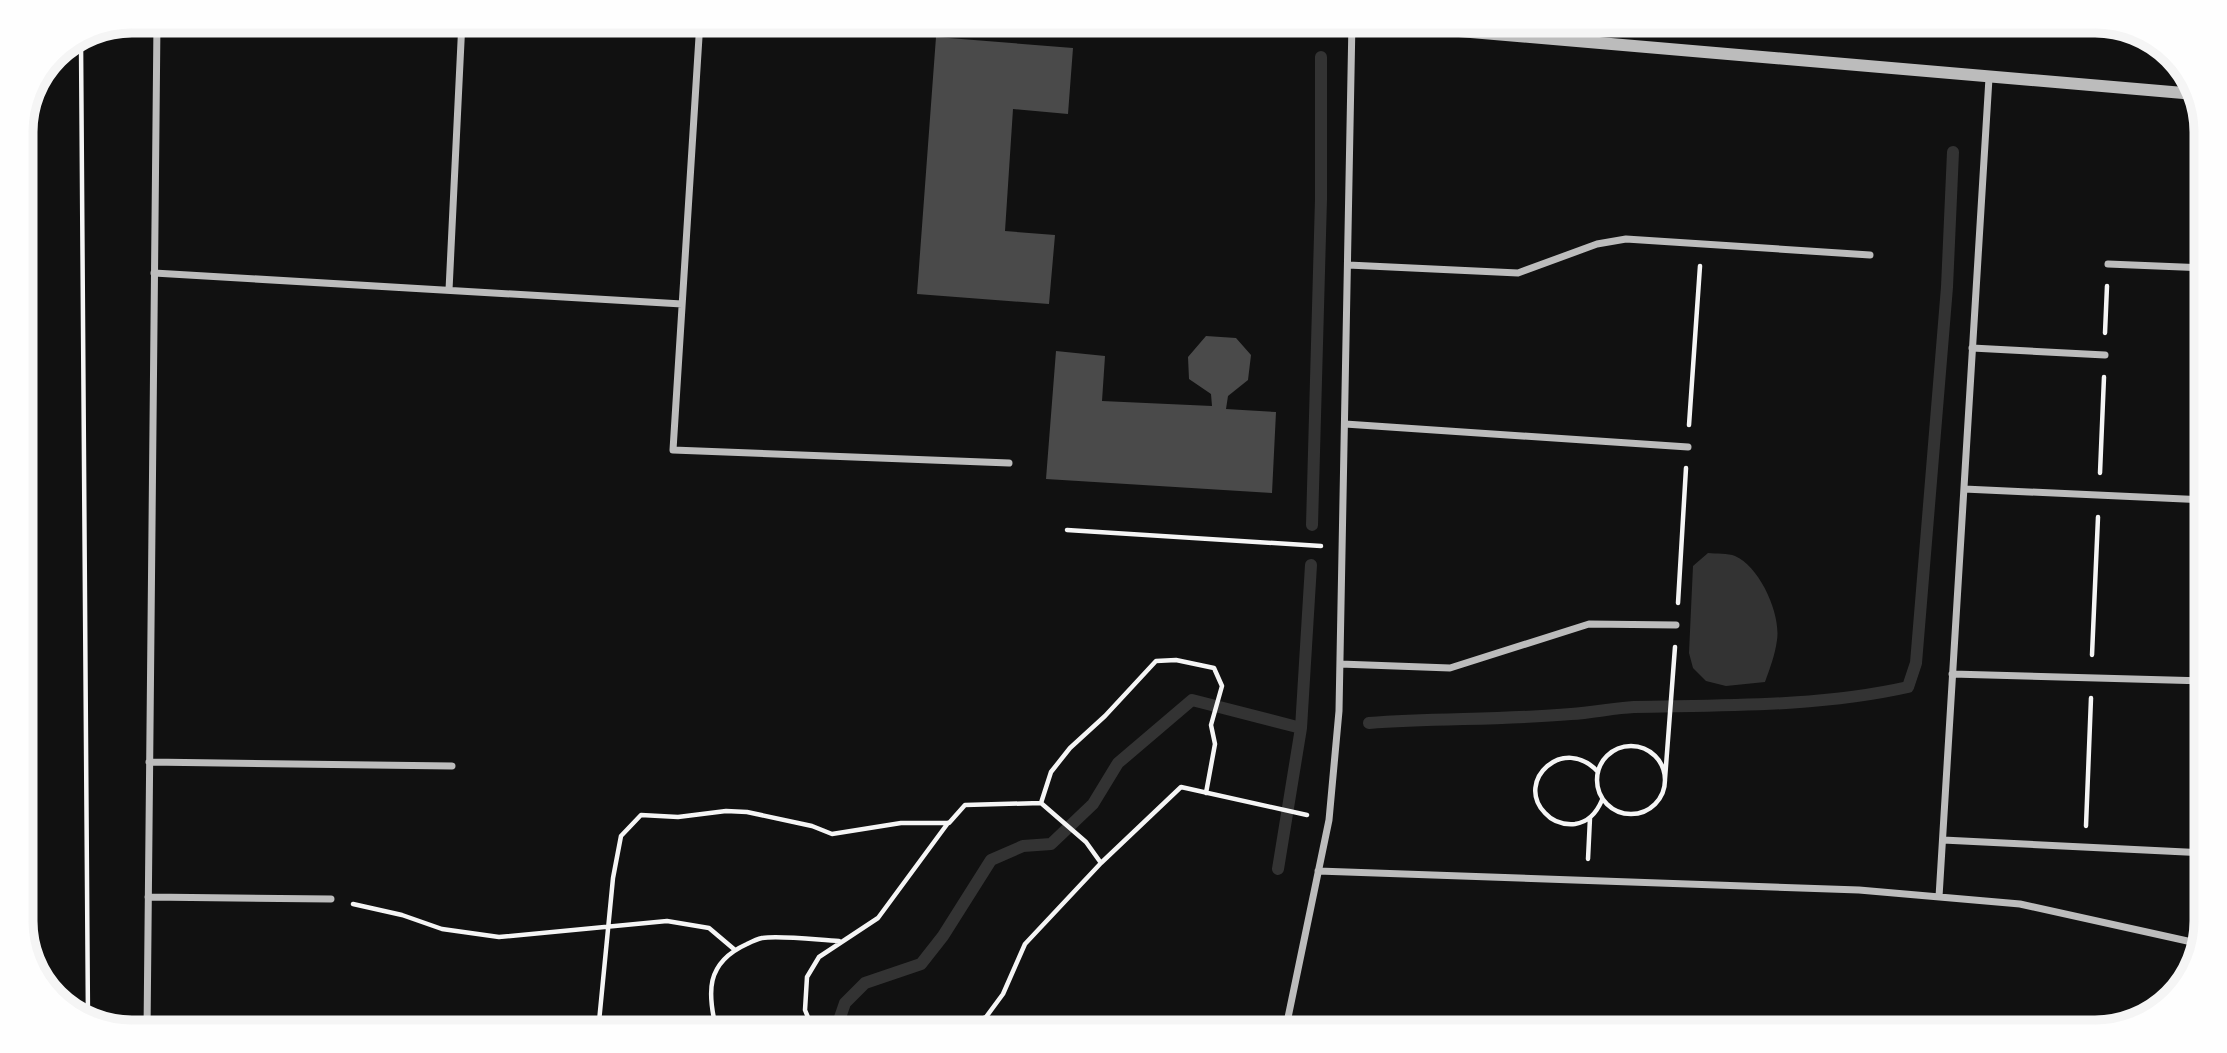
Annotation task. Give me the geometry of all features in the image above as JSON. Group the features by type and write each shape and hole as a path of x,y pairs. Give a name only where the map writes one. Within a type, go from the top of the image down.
{"street":[{"path":"147,1020 157,33"},
{"path":"449,290 461,33"},
{"path":"699,33 673,450 1009,463"},
{"path":"1287,1020 1329,820 1339,711 1352,33"},
{"path":"1486,33 2186,93"},
{"path":"1939,897 1989,78"},
{"path":"1348,265 1518,273 1597,244 1626,239 1870,255"},
{"path":"2108,264 2194,268"},
{"path":"154,273 682,304"},
{"path":"1972,348 2105,355"},
{"path":"1345,424 1688,447"},
{"path":"1964,489 2194,499"},
{"path":"1340,664 1450,668 1590,624 1676,625"},
{"path":"1952,674 2194,681"},
{"path":"149,762 452,766"},
{"path":"1942,840 2194,852"},
{"path":"1318,871 1859,890 2020,904 2191,942"},
{"path":"148,897 331,899"}],"path":[{"path":"81,48 88,1009"},
{"path":"2085,847 2108,264"},
{"path":"1067,530 1342,547"},
{"path":"1041,803 1051,772 1070,748 1105,716 1156,661 1176,660 1214,668 1222,686 1211,722 1215,744 1206,793"},
{"path":"1665,779 1663,768 1649,751 1628,746 1607,755 1598,772 1597,785 1602,799 1617,812 1640,813 1650,809 1658,800 1664,790 1671,723 1672,692"},
{"path":"1598,772 1583,760 1562,758 1544,769 1538,778 1536,789 1541,809 1558,823 1569,825 1591,818 1602,799"},
{"path":"979,1020 986,1017 1003,994 1025,944 1101,863 1181,787 1303,814"},
{"path":"809,1020 805,1010 807,978 819,957 878,918 965,805 1041,803 1081,837 1101,863"},
{"path":"599,1020 613,878 621,836 641,815 678,817 726,811 747,812 813,825 832,834 901,823 949,823"},
{"path":"1587,879 1591,818"},
{"path":"331,899 402,915 442,929 499,937 667,921 709,928 735,950"},
{"path":"714,1020 710,988 715,969 735,950 761,938 841,941"}],"shaded area":[{"path":"1708,553 1735,556 1753,570 1767,592 1776,617 1777,640 1765,682 1726,686 1706,681 1693,668 1689,653 1693,566"}],"building":[{"path":"936,37 1073,48 1068,114 1013,109 1005,231 1055,235 1049,304 917,294"},
{"path":"1206,336 1236,338 1251,355 1248,380 1228,396 1226,409 1276,412 1272,493 1046,479 1056,351 1105,356 1102,401 1212,406 1211,394 1189,379 1188,357"}],"waterway":[{"path":"1312,525 1321,199 1321,57"},
{"path":"1369,723 1546,716 1634,707 1806,702 1908,687 1916,663 1947,287 1953,152"},
{"path":"1278,869 1301,728 1311,565"},
{"path":"839,1020 845,1003 865,983 921,964 943,936 991,860 1023,846 1051,844 1093,804 1118,763 1192,700 1301,728"}]}
